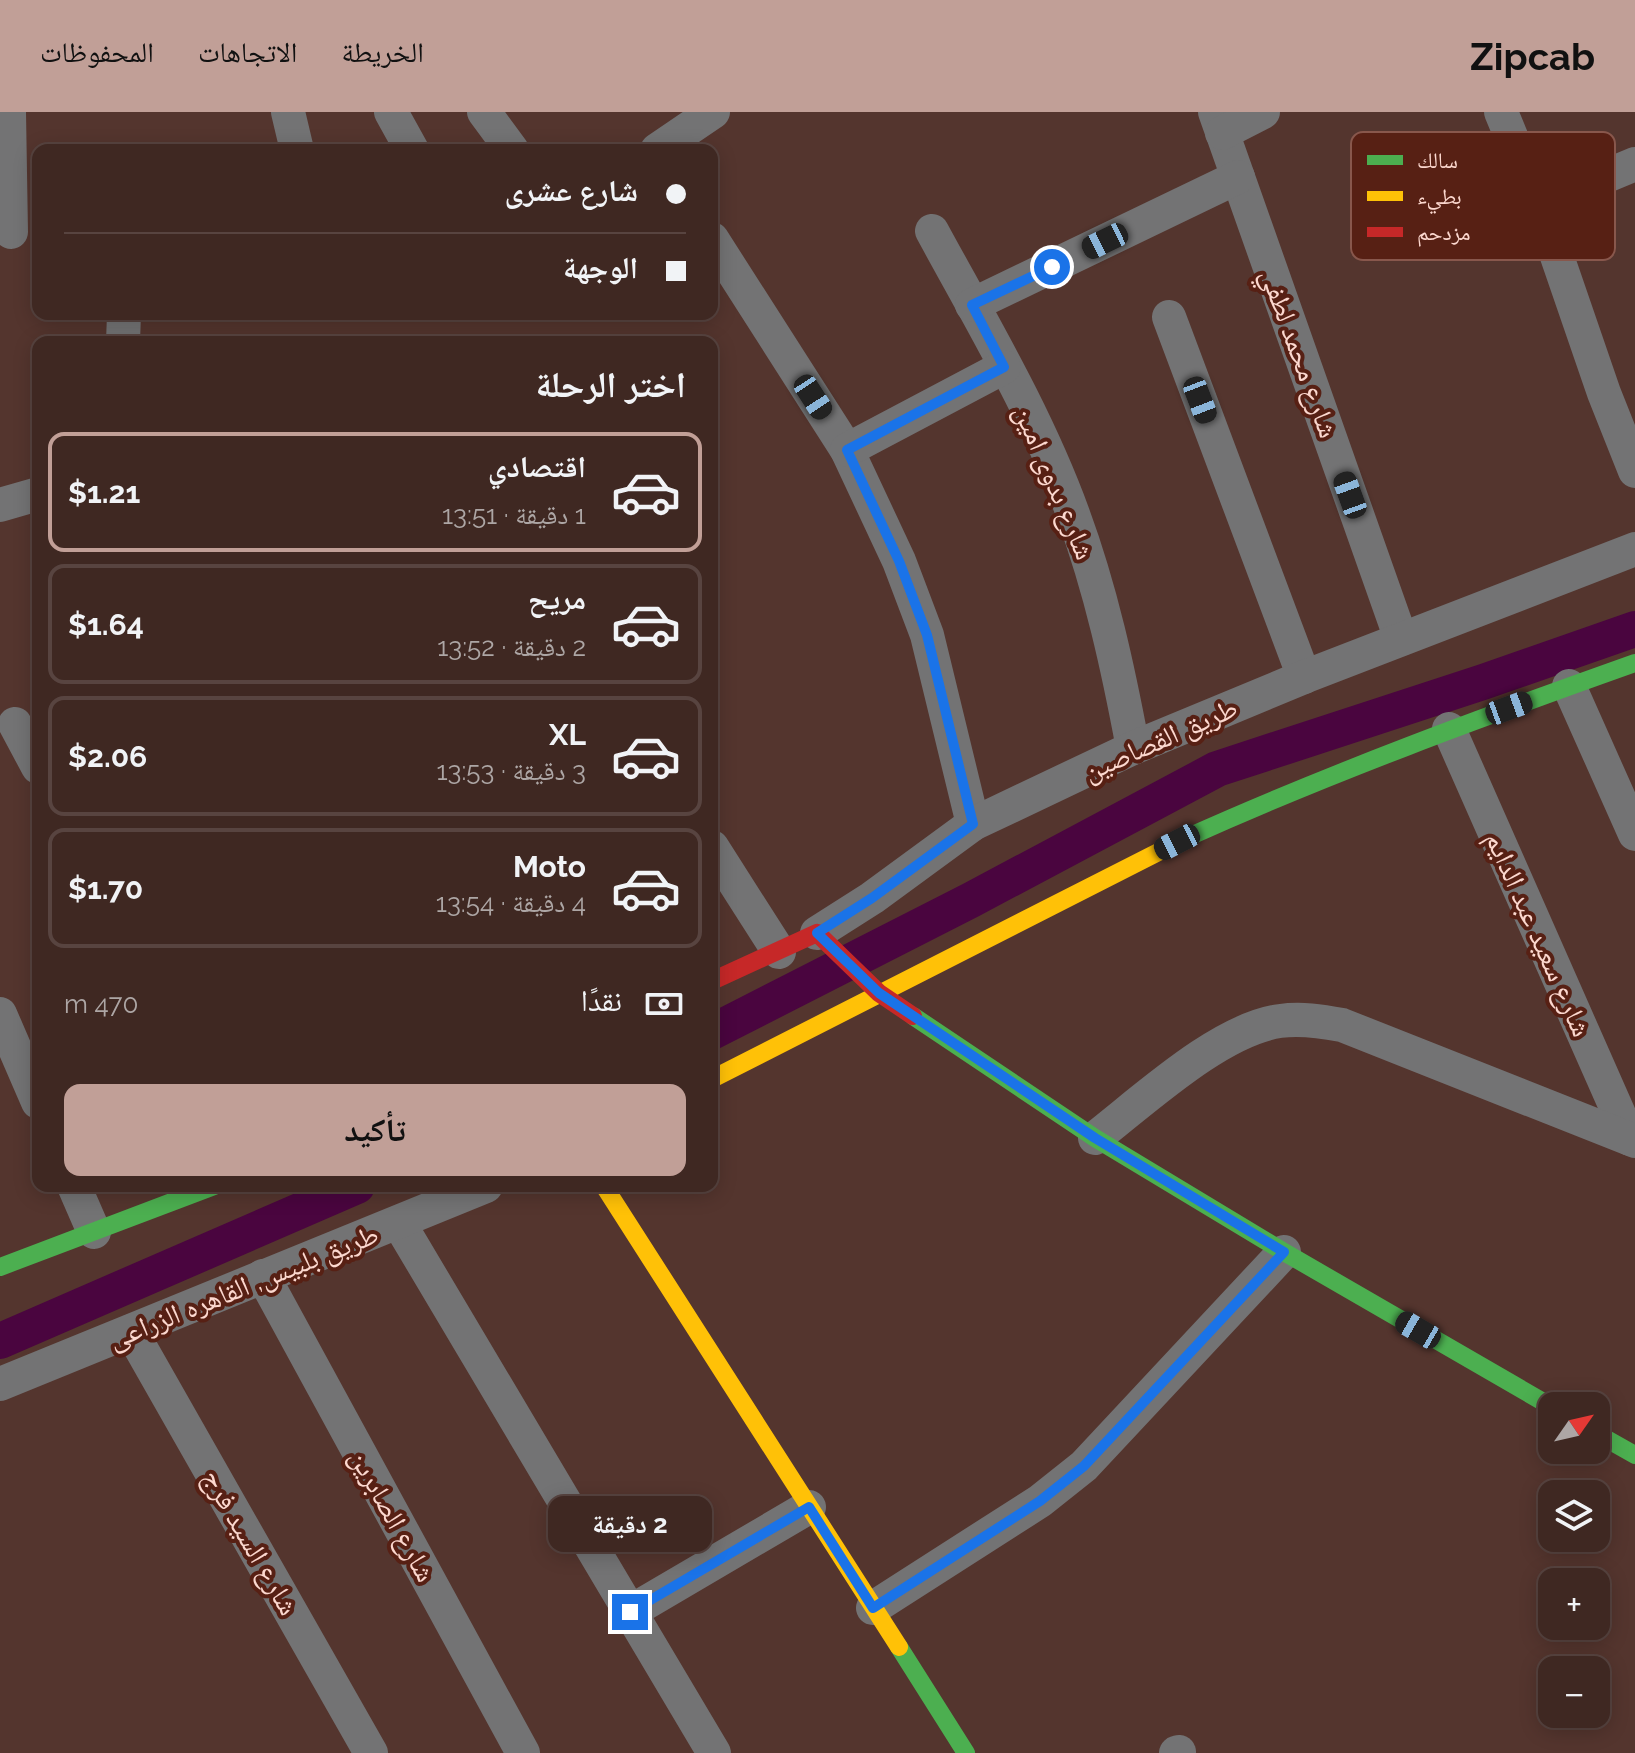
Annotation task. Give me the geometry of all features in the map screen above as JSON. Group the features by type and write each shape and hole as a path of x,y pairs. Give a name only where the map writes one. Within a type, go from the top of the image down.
{"street":[{"path":"288,112 296,144"},
{"path":"391,112 409,144"},
{"path":"484,112 508,144"},
{"path":"666,144 713,112"},
{"path":"1218,123 1263,112"},
{"path":"1501,112 1509,132"},
{"path":"6,115 16,235"},
{"name":"شارع محمد لطفي","path":"1218,123 1401,639"},
{"path":"1615,172 1635,164"},
{"path":"972,305 1238,177"},
{"name":"شارع بدوى امين","path":"932,231 1041,438 1072,511 1098,587 1118,665 1133,748"},
{"path":"718,248 847,450 899,561 927,635 973,824"},
{"path":"1558,260 1604,393 1635,471"},
{"path":"1169,317 1304,677"},
{"path":"847,450 1004,367"},
{"path":"0,505 32,496"},
{"name":"طريق القصاصين","path":"718,978 823,937 973,824 1133,748 1304,677 1635,549"},
{"path":"718,1076 873,986 1177,842 1289,792 1449,729 1635,663"},
{"path":"1569,686 1635,834"},
{"path":"18,723 32,754"},
{"name":"شارع سعيد عبد الدايم","path":"1449,729 1632,1140"},
{"path":"718,856 779,952"},
{"path":"823,937 873,986 1095,1138 1538,1399"},
{"path":"0,1014 32,1088"},
{"path":"1095,1138 1220,1042 1249,1029 1279,1021 1311,1019 1342,1025 1632,1140"},
{"path":"77,1192 94,1232"},
{"path":"0,1267 198,1192"},
{"name":"طريق بلبيس, القاهره الزراعى","path":"0,1384 472,1192"},
{"path":"608,1192 966,1753"},
{"path":"399,1223 714,1753"},
{"path":"873,1608 1040,1501 1084,1466 1284,1252"},
{"name":"شارع الصابرين","path":"263,1276 523,1753"},
{"name":"شارع السيد فرج","path":"131,1331 371,1753"},
{"path":"1610,1441 1635,1455"},
{"path":"630,1612 809,1507"}],"waterway":[{"path":"718,1029 971,900 1217,769 1635,629"},
{"path":"0,1341 343,1192"}],"traffic: fast":[{"path":"1186,838 1409,746 1635,663"},
{"path":"913,1016 1095,1138 1538,1399"},
{"path":"0,1267 198,1192"},
{"path":"1610,1441 1635,1455"},
{"path":"899,1647 966,1753"}],"traffic: slow":[{"path":"718,1076 1186,838"},
{"path":"608,1192 899,1647"}],"traffic: jam":[{"path":"718,978 817,933 879,993 913,1016"}],"route":[{"path":"630,1612 809,1507 873,1608 1040,1501 1084,1466 1284,1252 1095,1138 879,993 817,933 872,898 973,824 927,635 899,561 847,450 1004,367 972,305 1052,267"}]}
